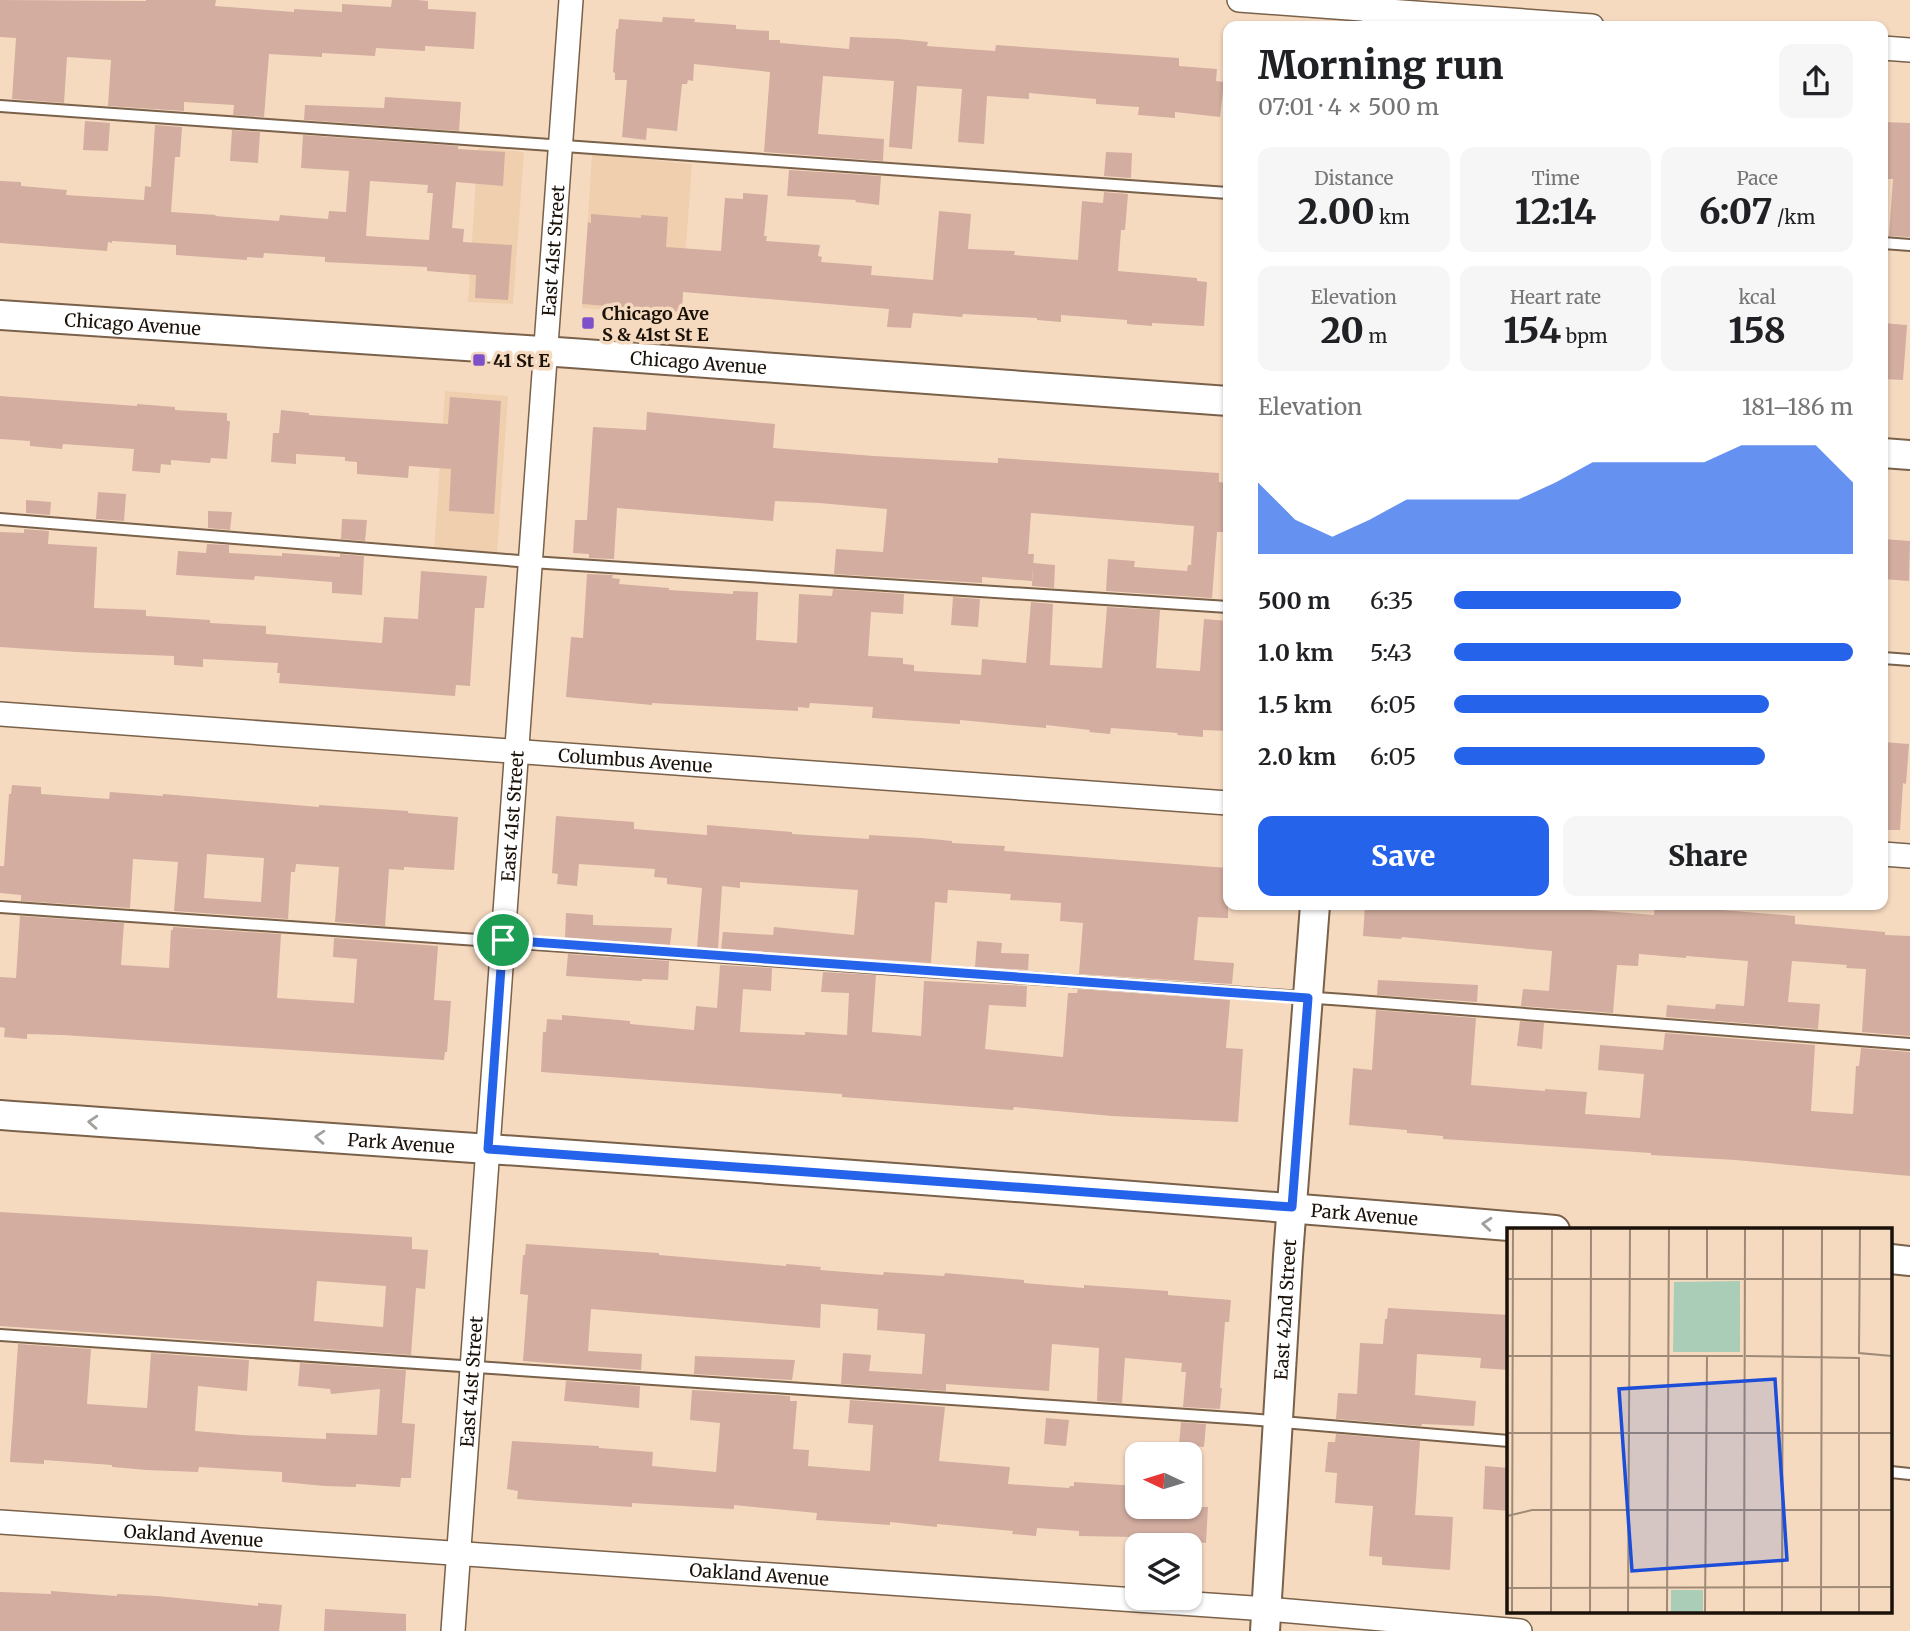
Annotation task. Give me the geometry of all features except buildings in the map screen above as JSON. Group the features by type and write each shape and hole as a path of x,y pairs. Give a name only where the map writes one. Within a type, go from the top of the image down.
{"street":[{"name":"East 41st Street","path":"453,1631 571,0"},
{"path":"1239,0 1515,21"},
{"path":"1888,48 1910,50"},
{"name":"Chicago Avenue","path":"0,315 546,351 1223,401"},
{"path":"1888,453 1910,455"},
{"name":"Columbus Avenue","path":"0,715 1223,803"},
{"path":"1888,854 1910,856"},
{"name":"East 42nd Street","path":"1266,1620 1292,1207 1315,910"},
{"name":"Park Avenue","path":"0,1115 1292,1207 1532,1228"},
{"path":"1892,1259 1910,1261"},
{"name":"Oakland Avenue","path":"0,1522 459,1554 1266,1620 1520,1631"}],"lane":[{"path":"0,106 1223,193"},
{"path":"1888,243 1910,245"},
{"path":"0,519 531,562 1223,607"},
{"path":"1888,658 1910,660"},
{"path":"0,907 1308,998 1910,1045"},
{"path":"0,1335 1247,1419 1507,1441"},
{"path":"1892,1472 1910,1474"}],"shaded area":[{"path":"478,148 524,152 513,304 468,302"},
{"path":"592,154 692,164 681,316 582,308"},
{"path":"445,391 508,396 497,554 434,549"}],"place":[{"name":"Chicago Ave S & 41st St E","path":"588,323"},
{"name":"41 St E","path":"479,360"}],"route":[{"path":"503,940 1308,998 1292,1207 488,1149 503,940"}]}
